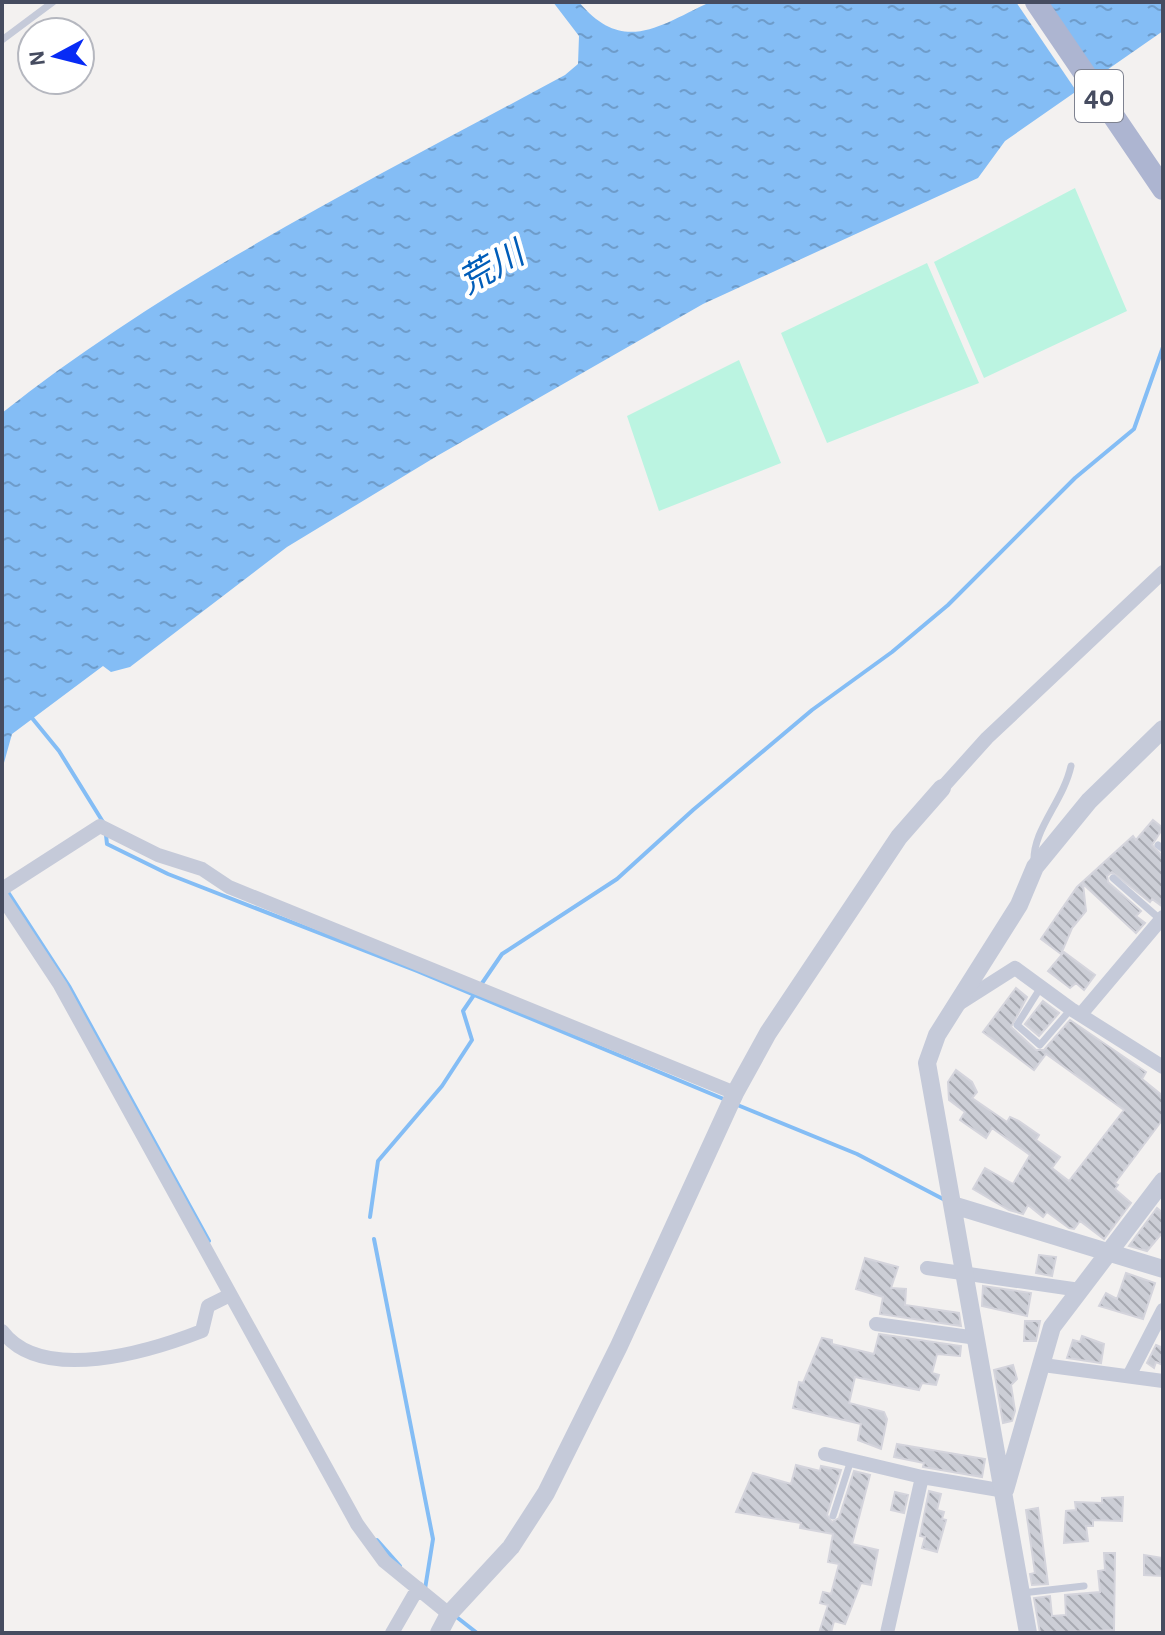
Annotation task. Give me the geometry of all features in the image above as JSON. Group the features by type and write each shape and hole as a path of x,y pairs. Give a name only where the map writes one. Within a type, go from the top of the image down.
{"main road":[{"name":"40","path":"1036,2 1163,189"}],"street":[{"path":"439,1633 453,1610 511,1547 546,1493 768,1033 891,849 1009,716 1163,572"},
{"path":"1028,1633 927,1063 937,1035 1019,905 1035,867 1089,801 1163,729"},
{"path":"7,885 107,829 158,855 202,869 229,887 487,991 734,1098"},
{"path":"2,897 60,985 357,1524 384,1561 453,1610"},
{"path":"1076,1011 1162,918"},
{"path":"956,1005 1015,968 1163,1067"},
{"path":"1005,1491 1052,1327 1163,1181"},
{"path":"953,1205 1105,1258 1163,1269"},
{"path":"927,1268 965,1271 1080,1290"},
{"path":"2,1331 35,1354 60,1360 128,1354 202,1331 208,1306 230,1295"},
{"path":"1129,1376 1163,1310"},
{"path":"876,1324 977,1338"},
{"path":"1043,1365 1163,1381"},
{"path":"825,1454 922,1477 1005,1491"},
{"path":"887,1633 922,1477"},
{"path":"392,1633 418,1588"}],"lane":[{"path":"2,40 53,2"},
{"path":"1035,867 1034,847 1067,787 1071,766"},
{"path":"1113,878 1162,918"},
{"path":"1041,987 1017,1025 1040,1045 1076,1011"},
{"path":"833,1516 851,1460"},
{"path":"1022,1593 1084,1586"}],"green space":[{"path":"1075,188 1127,311 984,378 934,262"},
{"path":"927,263 979,383 827,443 781,333"},
{"path":"739,360 781,463 659,511 627,416"}],"water":[{"name":"荒川","path":"553,2 579,2 595,18 611,28 626,32 658,27 710,2 1163,2 1163,31 1005,141 978,178 703,304 437,456 287,547 130,667 111,672 103,666 12,734 2,770 2,413 66,364 204,275 348,192 565,75 578,64 579,36"}],"pier":[{"path":"1016,2 1047,2 1100,80 1079,95"}],"building":[{"path":"1153,820 1163,828 1152,845 1163,857 1163,907 1152,899 1150,902 1112,872 1107,876 1108,882 1141,911 1136,916 1145,923 1136,933 1083,884 1086,911 1072,928 1061,954 1041,939 1077,887 1133,836 1136,840"},
{"path":"1064,952 1095,975 1084,990 1076,983 1070,988 1048,971"},
{"path":"1016,988 1027,997 1011,1027 1036,1050 1044,1050 1070,1020 1146,1072 1142,1079 1163,1096 1163,1119 1115,1183 1118,1185 1115,1189 1131,1203 1104,1239 1080,1221 1074,1229 1069,1228 1047,1212 1043,1217 1028,1205 1023,1214 1009,1210 973,1189 985,1168 1013,1184 1030,1155 992,1128 986,1138 960,1120 965,1112 949,1100 948,1082 956,1070 972,1082 977,1092 972,1098 1007,1122 1010,1117 1039,1135 1036,1140 1060,1157 1052,1168 1069,1181 1124,1110 1046,1054 1034,1070 983,1032"},
{"path":"1043,1001 1059,1013 1039,1036 1025,1024"},
{"path":"1157,1208 1163,1213 1163,1232 1147,1251 1129,1246"},
{"path":"1039,1255 1056,1257 1052,1276 1036,1273"},
{"path":"865,1258 898,1267 891,1288 906,1289 905,1305 959,1313 961,1326 880,1314 883,1297 856,1289"},
{"path":"1126,1273 1155,1283 1143,1319 1099,1306 1106,1293 1117,1299"},
{"path":"983,1286 1031,1293 1027,1316 982,1306"},
{"path":"1025,1321 1040,1321 1036,1341 1024,1341"},
{"path":"879,1334 961,1346 960,1356 937,1354 932,1373 939,1375 936,1385 922,1383 919,1390 855,1377 849,1403 884,1412 887,1419 881,1449 858,1440 861,1424 793,1408 799,1382 803,1383 822,1338 832,1340 832,1344 874,1354"},
{"path":"1082,1336 1104,1344 1101,1363 1067,1358 1073,1340 1080,1342"},
{"path":"1156,1345 1163,1348 1163,1365 1156,1362 1154,1368 1147,1363"},
{"path":"1013,1365 1017,1379 1011,1385 1015,1411 1012,1421 1003,1423 994,1370"},
{"path":"897,1444 985,1459 982,1477 923,1467 924,1463 894,1457"},
{"path":"796,1465 820,1471 821,1466 841,1470 827,1515 832,1522 839,1518 854,1471 870,1475 852,1544 878,1550 871,1585 861,1583 845,1624 834,1621 831,1633 819,1633 828,1605 820,1603 823,1592 831,1594 839,1564 828,1562 833,1534 800,1528 801,1523 736,1512 753,1473 791,1484"},
{"path":"929,1491 941,1494 937,1510 944,1512 942,1519 946,1520 937,1552 922,1548 925,1537 920,1536"},
{"path":"895,1492 908,1495 904,1513 891,1510"},
{"path":"1123,1497 1122,1521 1093,1520 1093,1526 1086,1526 1088,1541 1064,1543 1066,1511 1076,1510 1075,1502 1102,1503 1102,1498"},
{"path":"1038,1508 1048,1584 1032,1585 1030,1574 1035,1573 1026,1510"},
{"path":"1104,1553 1115,1553 1114,1630 1040,1633 1034,1598 1050,1596 1052,1616 1066,1615 1065,1595 1100,1592 1098,1571 1105,1570"},
{"path":"1144,1555 1163,1558 1163,1576 1144,1575"}],"waterway":[{"path":"370,1217 378,1161 442,1086 472,1040 463,1011 502,954 617,879 812,710 892,652 948,605 1075,478 1134,429 1163,347"},
{"path":"32,718 59,751 103,822"},
{"path":"106,835 107,844 168,874 417,971 726,1100"},
{"path":"6,889 69,986 209,1241"},
{"path":"735,1104 857,1154 943,1199"},
{"path":"374,1239 433,1539 425,1589"},
{"path":"377,1540 400,1566"},
{"path":"454,1615 477,1633"}]}
